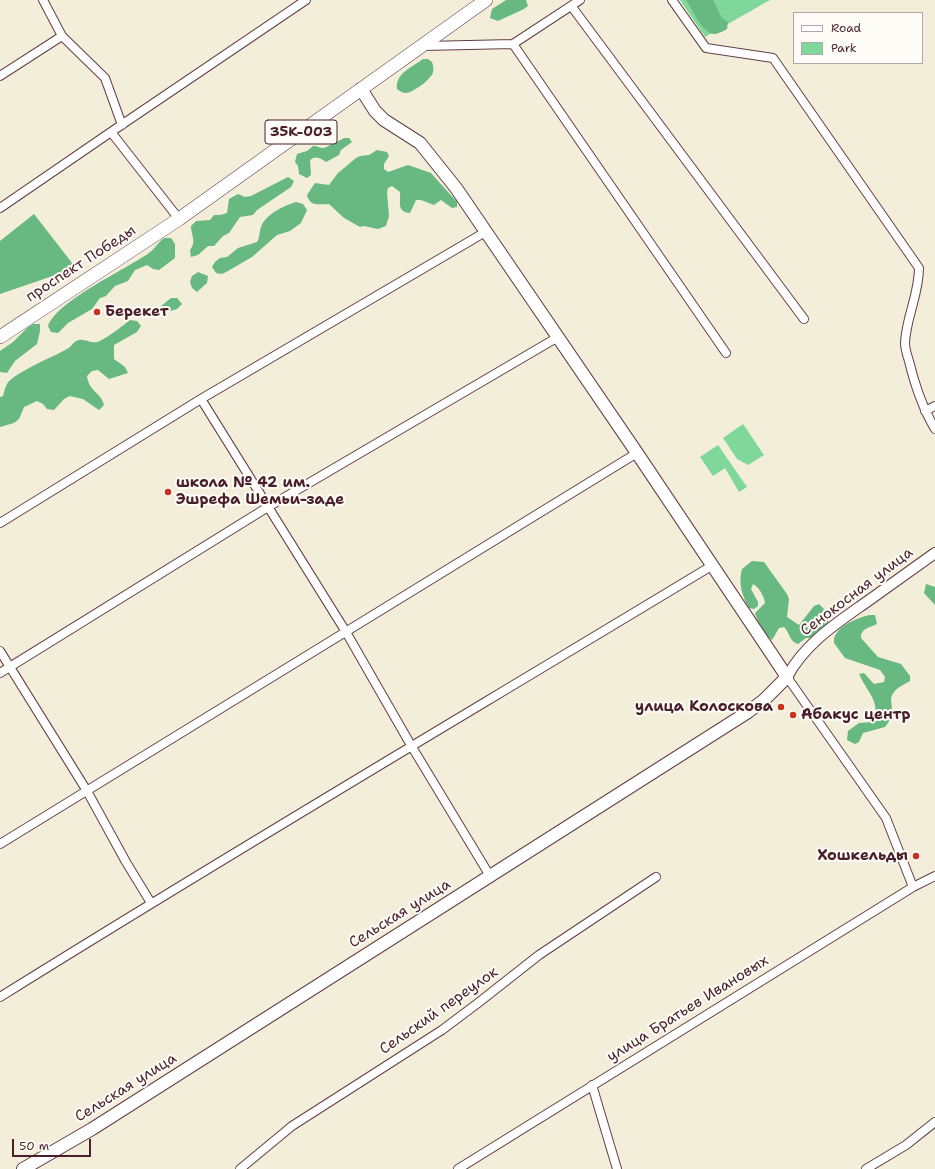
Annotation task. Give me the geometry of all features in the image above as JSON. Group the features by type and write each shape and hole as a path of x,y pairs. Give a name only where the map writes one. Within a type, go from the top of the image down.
{"main road":[{"name":"35К-003","path":"179,219 486,0"},
{"path":"361,89 375,111 384,120 409,135 430,155 487,231 787,677"},
{"name":"проспект Победы","path":"0,337 179,219"},
{"name":"Сельская улица","path":"23,1169 98,1124 748,712 764,700 787,677"}],"street":[{"path":"43,0 62,36 104,78 122,125"},
{"path":"0,208 306,0"},
{"path":"423,46 513,44 572,7 580,0"},
{"path":"672,0 706,48 772,58 919,268 919,286 910,314 905,344 916,391 935,429"},
{"path":"572,7 804,319"},
{"path":"0,76 62,36"},
{"path":"513,44 726,353"},
{"path":"111,132 179,219"},
{"path":"0,523 201,399 487,231"},
{"path":"0,673 268,507 558,337"},
{"path":"201,399 346,632 412,748 490,876"},
{"path":"925,411 935,406"},
{"path":"0,844 637,453"},
{"name":"Сенокосная улица","path":"787,677 795,663 806,649 824,633 935,553"},
{"path":"0,997 151,903 412,748 713,565"},
{"path":"0,651 86,790 126,862 151,903"},
{"path":"787,677 886,818 913,887"},
{"name":"улица Братьев Ивановых","path":"458,1169 592,1084 913,887 935,876"},
{"name":"Сельский переулок","path":"240,1169 292,1126 442,1030 539,955 656,877"},
{"path":"592,1084 617,1169"},
{"path":"866,1169 906,1145 935,1122"}],"green space":[{"path":"506,0 526,0 528,6 498,21 490,18 492,9"},
{"path":"680,0 770,0 705,37"},
{"path":"686,0 713,0 722,18 728,22 727,29 716,34 707,31 698,21"},
{"path":"423,59 428,59 432,62 432,75 413,91 403,93 397,89 397,83 402,75"},
{"path":"344,138 349,138 352,142 341,150 339,155 326,162 322,159 312,158 310,160 311,175 307,178 299,174 298,166 295,162 297,154 307,151 313,146 325,148"},
{"path":"377,150 387,152 389,156 384,164 384,169 388,172 408,165 431,173 457,202 457,207 452,208 441,200 434,205 421,200 416,200 410,213 406,212 403,211 400,206 400,192 392,186 388,188 387,192 389,216 386,226 378,229 364,226 360,227 344,218 329,204 315,204 308,199 307,195 315,183 329,185 338,173 356,158 369,155"},
{"path":"288,177 294,181 291,187 257,210 253,215 240,217 229,233 223,236 214,246 208,246 198,255 191,257 190,250 193,241 191,226 196,221 210,220 214,215 227,213 229,199 238,194 245,197 251,196"},
{"path":"296,202 303,204 307,210 301,223 290,231 277,235 252,257 222,274 216,273 212,267 215,262 220,258 227,257 238,248 257,242 263,222 271,214"},
{"path":"34,214 76,268 0,294 0,241"},
{"path":"164,238 171,238 175,244 175,258 159,270 153,269 147,265 135,270 128,281 115,286 106,296 100,298 92,309 68,323 58,333 51,332 48,326 54,316 65,306 93,286 149,253"},
{"path":"198,272 208,276 207,283 197,292 192,288 190,282 192,276"},
{"path":"171,298 177,298 182,304 177,309 164,313 161,306"},
{"path":"130,320 137,321 141,326 137,332 114,345 114,359 125,367 128,373 109,379 98,370 92,371 87,376 92,389 100,397 104,405 99,410 83,399 70,396 64,399 54,410 47,409 43,404 37,401 24,407 19,419 14,423 0,427 0,397 3,396 7,384 17,375 68,348 76,341 100,341"},
{"path":"33,324 40,324 37,344 15,361 7,373 0,372 0,351 13,342"},
{"path":"743,424 764,455 748,465 737,459 723,438"},
{"path":"718,445 747,487 739,492 725,468 713,476 700,457"},
{"path":"752,561 764,562 787,594 789,599 787,617 799,625 814,606 819,604 826,611 829,626 821,631 817,631 811,638 806,638 798,644 791,639 784,627 779,628 772,640 767,635 755,613 765,603 761,592 753,584 751,589 758,602 758,606 754,609 749,608 741,589 740,579 742,569"},
{"path":"926,584 935,587 935,605 924,593"},
{"path":"875,615 877,624 864,630 861,638 878,657 901,664 910,676 910,681 897,689 892,695 891,716 885,727 863,733 859,742 855,744 847,740 848,731 859,723 873,722 876,708 872,697 859,674 864,673 874,684 884,682 885,677 880,670 845,658 834,643 834,638 836,633 844,626 854,620"}],"place":[{"name":"Берекет","path":"97,312"},
{"name":"школа № 42 им. Эшрефа Шемьи-заде","path":"168,492"},
{"name":"улица Колоскова","path":"781,707"},
{"name":"Абакус центр","path":"793,715"},
{"name":"Хошкельды","path":"916,856"}]}
